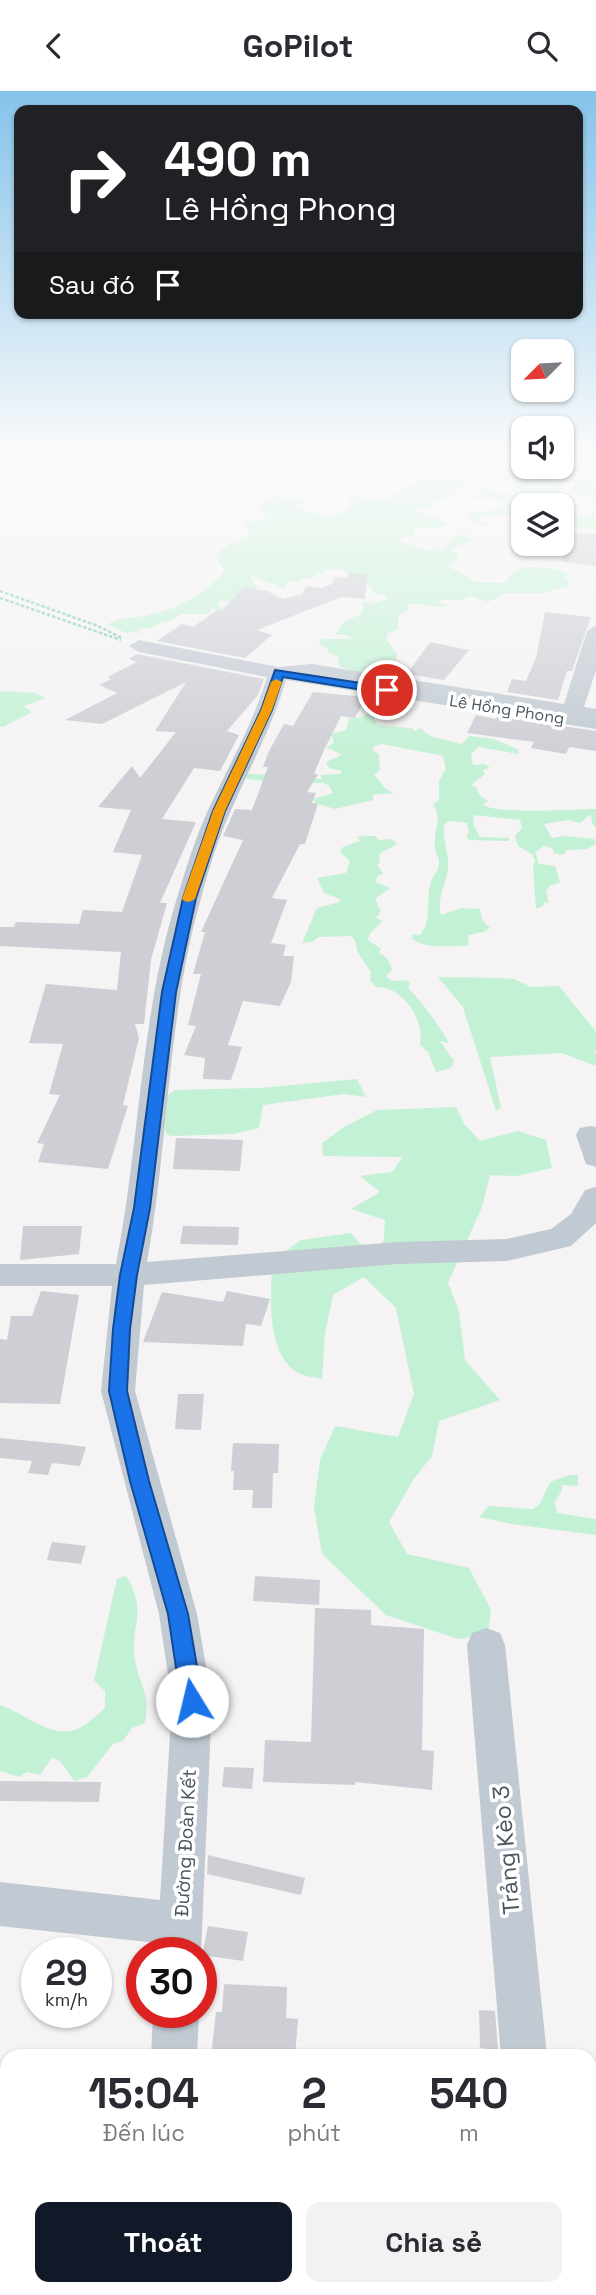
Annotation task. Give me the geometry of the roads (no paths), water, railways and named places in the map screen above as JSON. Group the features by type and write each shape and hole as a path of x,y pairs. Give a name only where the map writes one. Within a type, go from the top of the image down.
{"street":[{"path":"572,711 585,675 596,631"},
{"path":"139,646 278,673"},
{"name":"Lê Hồng Phong","path":"278,673 312,670 596,715"},
{"name":"Lê Hồng Phong","path":"278,673 596,723"},
{"name":"Đường Đoàn Kết","path":"180,1937 192,1701 178,1614 140,1481 118,1391 129,1275 142,1208 164,1017 189,898 219,811 267,710 278,673"},
{"path":"0,1275 129,1275 210,1266 398,1253 507,1250 560,1238 582,1220 596,1197"},
{"name":"Trảng Kèo 3","path":"486,1645 523,2049"},
{"path":"0,1904 170,1937"},
{"path":"174,2049 175,2028"}]}
